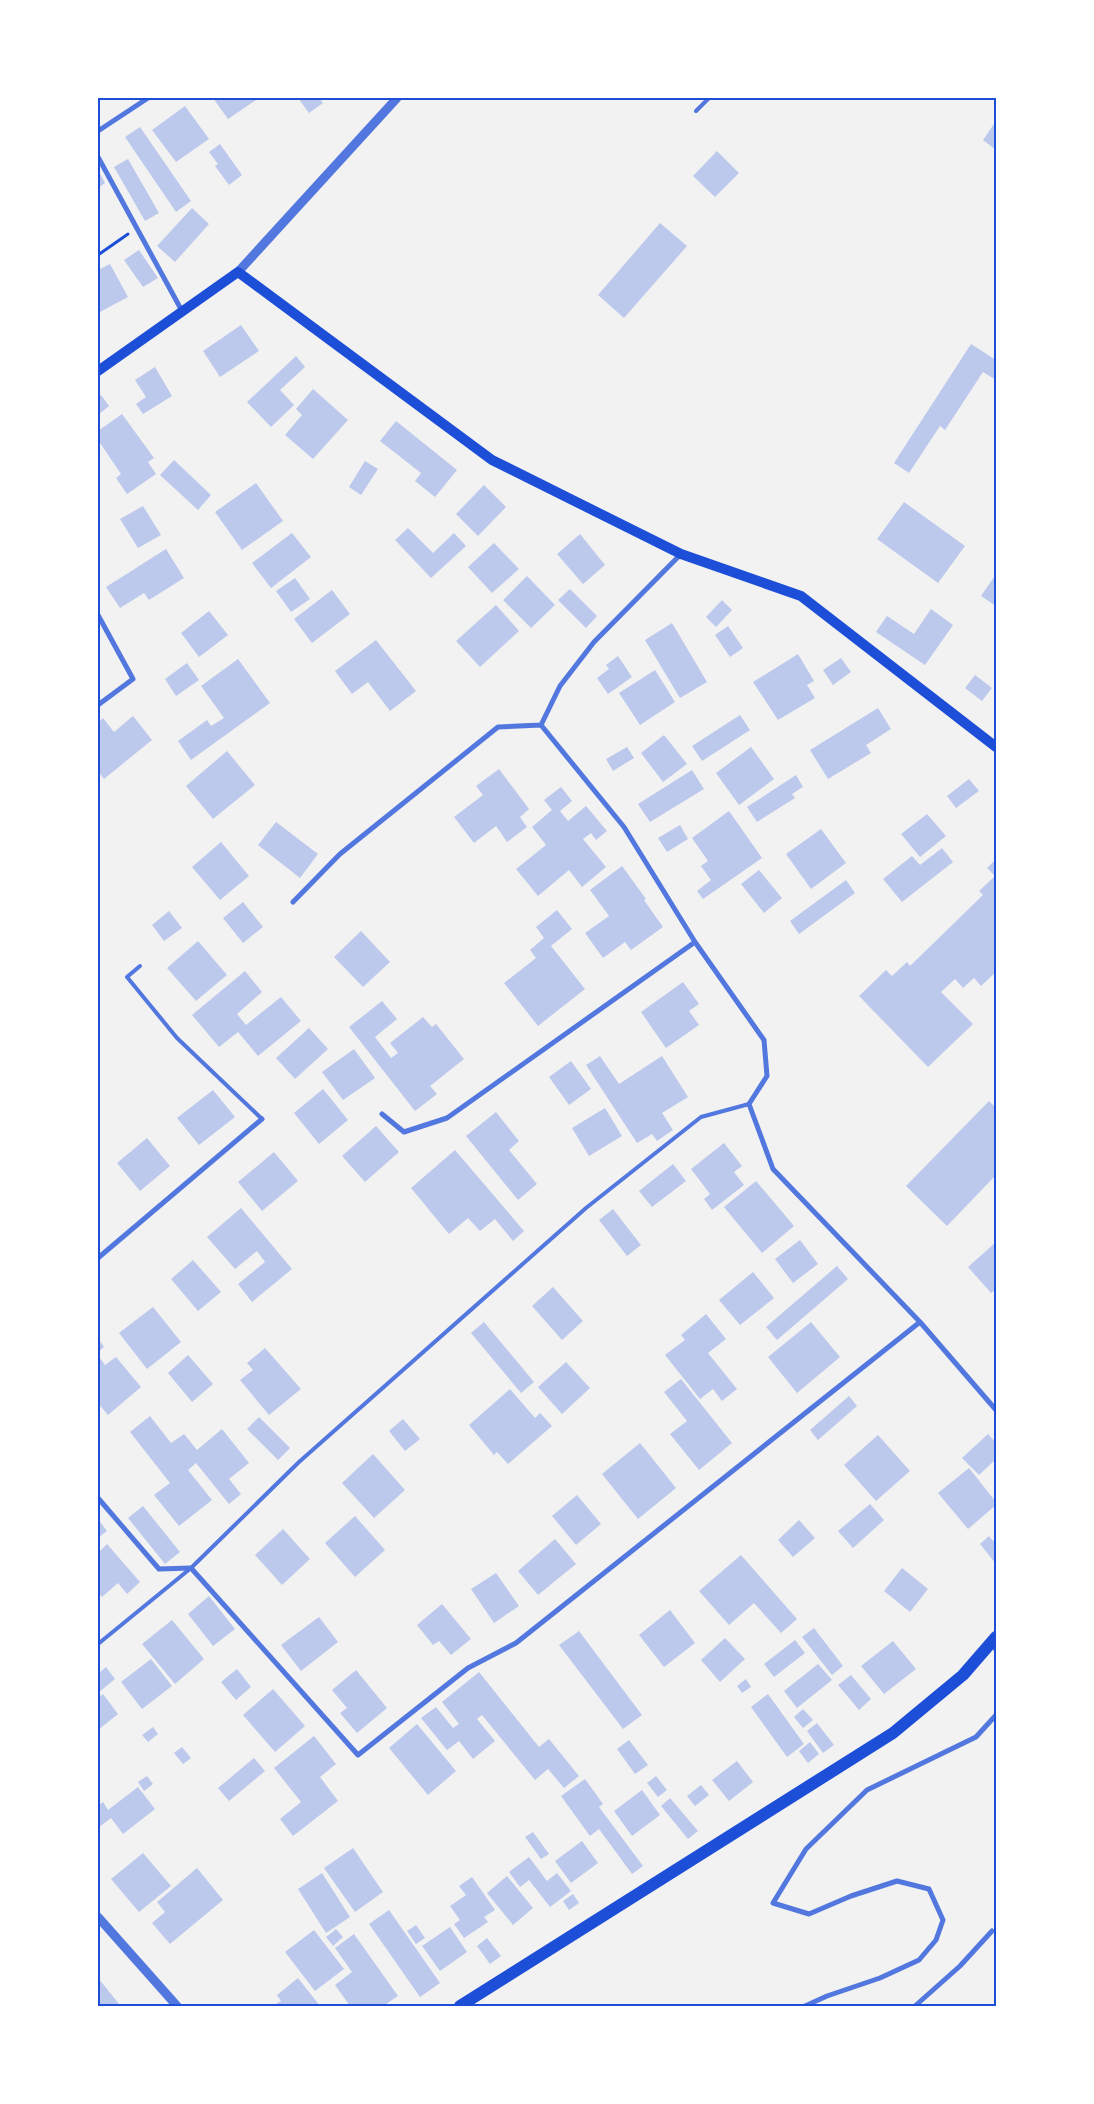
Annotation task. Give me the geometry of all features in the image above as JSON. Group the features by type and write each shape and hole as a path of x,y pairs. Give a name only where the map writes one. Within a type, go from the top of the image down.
{"main road":[{"path":"98,371 238,272 492,460 680,554 801,596 996,747"},
{"path":"460,2006 894,1733 963,1675 995,1642"}],"street":[{"path":"98,130 148,98"},
{"path":"238,272 397,98"},
{"path":"98,157 182,311"},
{"path":"541,726 560,686 594,642 680,554"},
{"path":"98,614 133,679 98,705"},
{"path":"293,902 340,854 498,727 541,726"},
{"path":"541,726 624,827 696,942 764,1040 766,1076 749,1104 774,1169 920,1322 996,1410"},
{"path":"382,1114 404,1132 447,1118 696,942"},
{"path":"98,1258 262,1119"},
{"path":"98,1498 159,1569 191,1568 358,1755 468,1668 516,1642 920,1322"},
{"path":"805,2006 827,1996 880,1978 919,1960 936,1940 943,1920 929,1889 898,1881 851,1896 809,1914 773,1903 806,1849 867,1790 976,1737 996,1715"},
{"path":"98,1917 177,2006"},
{"path":"915,2006 960,1966 992,1931"}],"lane":[{"path":"696,111 709,98"},
{"path":"140,966 127,977 177,1038 262,1119"},
{"path":"98,1644 191,1568 299,1462 586,1208 702,1117 749,1104"}],"path":[{"path":"98,254 137,229"}],"building":[{"path":"213,98 259,98 228,119"},
{"path":"298,98 319,98 323,103 309,113"},
{"path":"185,106 209,139 176,162 152,130"},
{"path":"996,121 996,150 983,140"},
{"path":"140,127 191,201 176,212 125,137"},
{"path":"220,144 242,175 229,185 215,166 218,164 209,152"},
{"path":"717,151 739,173 715,197 693,176"},
{"path":"128,159 159,213 145,221 114,167"},
{"path":"98,170 105,183 98,188"},
{"path":"192,208 209,224 175,262 157,246"},
{"path":"660,223 687,246 624,318 598,295"},
{"path":"139,250 158,278 143,287 124,260"},
{"path":"110,264 128,297 98,313 98,270"},
{"path":"241,325 259,351 220,377 203,351"},
{"path":"971,344 996,360 996,380 983,372 945,430 940,426 909,473 894,463"},
{"path":"296,356 305,367 280,390 294,405 271,427 247,402"},
{"path":"155,367 172,396 143,414 136,404 146,397 135,380"},
{"path":"313,389 348,420 313,459 285,435 302,415 296,409"},
{"path":"101,395 109,406 98,415 98,398"},
{"path":"122,414 154,458 148,462 156,474 127,494 116,478 121,474 98,440 98,431"},
{"path":"396,421 457,470 435,497 415,481 421,473 380,441"},
{"path":"174,460 211,495 198,510 160,475"},
{"path":"365,461 378,469 361,495 349,487"},
{"path":"256,483 283,521 242,550 215,512"},
{"path":"484,485 506,507 478,536 456,514"},
{"path":"904,502 965,546 938,583 877,539"},
{"path":"143,506 161,535 138,548 120,519"},
{"path":"408,528 433,553 454,533 466,546 431,578 395,540"},
{"path":"292,533 311,557 271,588 252,563"},
{"path":"580,534 605,565 583,584 557,554"},
{"path":"494,543 519,569 492,593 468,567"},
{"path":"166,549 184,578 149,600 144,593 120,608 106,587"},
{"path":"996,574 996,606 981,596"},
{"path":"527,576 555,605 531,628 503,600"},
{"path":"295,578 310,599 291,612 276,591"},
{"path":"570,589 597,616 586,628 558,600"},
{"path":"332,590 350,614 312,643 294,619"},
{"path":"722,600 732,610 716,627 706,617"},
{"path":"496,605 519,631 480,667 456,641"},
{"path":"931,609 953,625 925,665 876,632 887,616 914,634"},
{"path":"209,611 228,635 199,657 181,633"},
{"path":"672,623 707,682 680,698 645,640"},
{"path":"728,626 743,648 730,657 715,635"},
{"path":"376,640 416,691 390,711 368,682 352,694 335,671"},
{"path":"798,654 814,681 807,685 815,698 778,720 753,682"},
{"path":"618,656 632,677 608,694 597,678 609,669 606,665"},
{"path":"841,658 851,672 833,685 823,670"},
{"path":"238,659 270,703 191,760 178,741 207,720 211,726 224,718 201,686"},
{"path":"187,663 199,680 176,696 165,679"},
{"path":"655,670 675,702 640,725 619,693"},
{"path":"975,675 992,688 982,701 965,688"},
{"path":"878,708 891,729 866,745 871,753 828,779 810,750"},
{"path":"740,715 750,730 702,761 692,746"},
{"path":"133,716 152,740 104,779 98,771 98,723 103,718 114,732"},
{"path":"664,735 687,764 663,782 641,753"},
{"path":"627,747 634,758 613,771 606,759"},
{"path":"751,747 774,779 739,805 716,773"},
{"path":"227,751 255,785 213,819 186,786"},
{"path":"499,769 529,809 520,817 527,827 507,842 496,826 474,843 454,817 483,795 476,786"},
{"path":"692,770 704,789 650,822 638,804"},
{"path":"796,775 803,787 792,794 795,798 757,822 747,807"},
{"path":"969,779 979,791 956,808 947,796"},
{"path":"561,787 572,801 560,811 568,821 586,806 607,831 596,840 591,833 583,839 606,867 582,887 569,870 538,896 516,869 546,845 532,827 552,810 544,800"},
{"path":"729,811 762,858 703,899 697,891 711,880 701,866 708,861 692,838"},
{"path":"927,814 946,836 920,857 901,834"},
{"path":"276,822 318,854 300,878 258,845"},
{"path":"680,825 688,839 667,852 658,838"},
{"path":"821,829 846,863 811,889 786,854"},
{"path":"221,842 249,876 220,900 192,867"},
{"path":"942,848 953,862 902,902 883,879 912,856 920,865"},
{"path":"996,859 996,972 981,986 974,978 963,988 955,979 941,992 973,1024 928,1067 859,996 886,970 892,976 907,962 910,966 983,895 979,891 995,876 987,868"},
{"path":"622,866 646,899 644,900 663,927 631,950 625,942 603,958 585,933 609,916 590,890"},
{"path":"759,870 782,898 764,913 741,884"},
{"path":"846,880 855,893 799,934 790,921"},
{"path":"243,902 263,927 243,943 223,918"},
{"path":"557,910 572,929 551,946 585,989 538,1026 504,983 536,958 530,950 544,938 536,927"},
{"path":"169,911 182,928 164,941 152,925"},
{"path":"361,931 390,962 363,987 334,957"},
{"path":"198,941 227,975 196,1001 167,968"},
{"path":"245,971 262,992 237,1014 246,1025 281,997 301,1021 258,1056 238,1032 219,1047 192,1015"},
{"path":"683,982 699,1004 689,1011 699,1025 666,1048 641,1012"},
{"path":"382,1001 397,1019 375,1037 391,1058 398,1053 390,1043 423,1017 432,1027 436,1024 464,1059 430,1086 437,1094 415,1111 349,1027"},
{"path":"309,1028 328,1049 295,1079 276,1058"},
{"path":"354,1049 375,1078 343,1100 322,1072"},
{"path":"600,1056 619,1084 662,1056 688,1097 662,1113 673,1130 657,1141 652,1134 637,1143 586,1065"},
{"path":"571,1061 591,1089 569,1105 549,1077"},
{"path":"323,1089 348,1120 319,1144 294,1113"},
{"path":"213,1090 235,1117 199,1145 177,1118"},
{"path":"989,1101 996,1108 996,1175 947,1226 906,1186"},
{"path":"605,1108 622,1136 589,1156 572,1128"},
{"path":"496,1112 519,1141 509,1150 537,1184 518,1200 466,1136"},
{"path":"376,1126 399,1152 365,1182 342,1156"},
{"path":"147,1138 170,1166 140,1191 117,1163"},
{"path":"724,1143 742,1166 734,1172 744,1185 712,1210 704,1199 710,1194 691,1169"},
{"path":"455,1150 524,1231 513,1241 495,1219 480,1231 468,1218 449,1234 411,1188"},
{"path":"274,1152 298,1181 262,1211 238,1182"},
{"path":"673,1164 686,1181 652,1207 639,1191"},
{"path":"756,1181 794,1226 762,1253 724,1207"},
{"path":"241,1208 292,1269 252,1302 238,1284 265,1262 257,1251 235,1269 207,1237"},
{"path":"613,1209 641,1245 627,1256 599,1220"},
{"path":"800,1240 818,1264 793,1283 775,1259"},
{"path":"996,1242 996,1289 991,1293 968,1267"},
{"path":"193,1260 221,1292 198,1311 171,1279"},
{"path":"837,1266 848,1279 777,1340 766,1327"},
{"path":"753,1272 774,1298 740,1325 719,1300"},
{"path":"553,1287 583,1321 562,1340 532,1306"},
{"path":"153,1307 181,1342 147,1369 119,1333"},
{"path":"706,1314 726,1339 708,1353 737,1389 722,1401 713,1389 700,1399 665,1355 685,1340 681,1335"},
{"path":"484,1322 534,1382 521,1393 471,1333"},
{"path":"811,1322 840,1357 797,1393 768,1357"},
{"path":"98,1338 104,1347 98,1352"},
{"path":"265,1348 301,1389 269,1415 240,1380 253,1370 247,1363"},
{"path":"98,1355 105,1365 116,1357 141,1387 108,1415 98,1403"},
{"path":"188,1355 213,1384 192,1402 168,1373"},
{"path":"566,1362 590,1388 562,1414 538,1387"},
{"path":"681,1379 732,1443 699,1470 670,1434 687,1421 664,1392"},
{"path":"510,1389 535,1418 540,1413 552,1426 508,1464 497,1452 494,1455 469,1425"},
{"path":"849,1396 857,1406 818,1440 810,1430"},
{"path":"150,1416 171,1443 184,1434 197,1450 222,1429 249,1463 229,1479 241,1494 229,1504 196,1463 188,1470 212,1500 179,1526 154,1495 170,1483 130,1432"},
{"path":"259,1417 290,1448 278,1460 247,1429"},
{"path":"403,1419 420,1439 405,1451 389,1431"},
{"path":"988,1434 996,1443 996,1459 979,1475 962,1458"},
{"path":"878,1435 910,1471 876,1501 844,1465"},
{"path":"640,1443 676,1488 638,1519 602,1474"},
{"path":"373,1454 405,1490 374,1518 342,1483"},
{"path":"969,1468 996,1502 996,1505 968,1529 938,1493"},
{"path":"577,1495 601,1524 576,1545 552,1516"},
{"path":"870,1504 884,1520 853,1548 838,1531"},
{"path":"143,1506 180,1552 165,1564 128,1518"},
{"path":"355,1516 385,1550 355,1577 325,1543"},
{"path":"98,1519 107,1531 98,1538"},
{"path":"799,1520 815,1538 793,1557 778,1540"},
{"path":"283,1529 310,1559 282,1585 255,1555"},
{"path":"989,1536 993,1541 996,1538 996,1564 980,1544"},
{"path":"555,1539 576,1564 538,1595 518,1571"},
{"path":"107,1544 140,1582 127,1594 118,1583 102,1597 98,1592 98,1553"},
{"path":"741,1555 797,1619 781,1633 754,1603 729,1625 699,1591"},
{"path":"902,1568 928,1589 910,1612 884,1591"},
{"path":"496,1573 519,1606 494,1623 471,1589"},
{"path":"209,1596 235,1629 213,1646 188,1614"},
{"path":"442,1604 471,1639 451,1655 439,1641 433,1645 417,1625"},
{"path":"670,1610 695,1643 664,1667 639,1635"},
{"path":"319,1617 338,1642 301,1671 281,1645"},
{"path":"172,1620 204,1659 175,1684 142,1644"},
{"path":"814,1628 843,1666 832,1675 802,1637"},
{"path":"579,1631 642,1715 623,1729 559,1645"},
{"path":"725,1638 745,1659 720,1682 701,1660"},
{"path":"795,1640 805,1653 774,1677 764,1664"},
{"path":"893,1641 916,1669 884,1694 861,1666"},
{"path":"151,1659 172,1686 142,1709 121,1682"},
{"path":"818,1664 832,1680 797,1708 784,1691"},
{"path":"106,1667 115,1679 98,1693 98,1674"},
{"path":"237,1669 251,1687 236,1700 221,1682"},
{"path":"356,1670 387,1708 357,1733 340,1713 347,1708 332,1690"},
{"path":"479,1672 539,1747 549,1739 579,1776 564,1788 548,1769 535,1780 482,1715 477,1719 495,1741 473,1759 459,1741 447,1750 421,1718 436,1707 453,1728 459,1724 442,1702"},
{"path":"851,1675 871,1699 859,1710 838,1685"},
{"path":"746,1679 751,1687 742,1693 737,1686"},
{"path":"273,1689 305,1726 275,1752 243,1715"},
{"path":"103,1694 118,1714 98,1730 98,1698"},
{"path":"768,1694 804,1744 787,1757 751,1707"},
{"path":"803,1709 813,1720 803,1728 794,1717"},
{"path":"817,1723 834,1745 823,1753 807,1731"},
{"path":"417,1724 456,1771 428,1795 389,1748"},
{"path":"153,1727 158,1734 148,1742 142,1735"},
{"path":"314,1736 336,1764 320,1777 338,1801 293,1836 280,1819 301,1802 274,1768"},
{"path":"629,1740 648,1765 635,1774 617,1749"},
{"path":"810,1742 819,1754 808,1763 799,1751"},
{"path":"182,1747 191,1758 183,1764 174,1753"},
{"path":"254,1758 265,1771 229,1801 218,1788"},
{"path":"737,1761 753,1782 729,1801 712,1780"},
{"path":"147,1776 153,1784 144,1791 138,1782"},
{"path":"656,1776 667,1790 658,1797 647,1783"},
{"path":"585,1779 603,1804 599,1807 643,1866 632,1874 599,1829 590,1836 561,1796"},
{"path":"701,1785 709,1795 695,1806 687,1796"},
{"path":"138,1787 155,1809 123,1834 111,1818 98,1828 98,1806 103,1802 108,1810"},
{"path":"642,1790 660,1815 632,1836 614,1811"},
{"path":"670,1798 698,1831 688,1839 661,1806"},
{"path":"533,1832 549,1854 541,1859 525,1837"},
{"path":"582,1841 598,1863 571,1883 555,1861"},
{"path":"353,1848 383,1892 355,1912 324,1868"},
{"path":"143,1853 171,1886 139,1912 111,1879"},
{"path":"529,1857 547,1881 557,1873 571,1891 550,1907 529,1880 520,1887 509,1872"},
{"path":"197,1868 223,1900 170,1944 152,1923 165,1912 157,1902"},
{"path":"322,1873 350,1917 326,1933 298,1889"},
{"path":"507,1876 533,1908 513,1925 487,1893"},
{"path":"472,1877 495,1910 484,1917 488,1922 464,1938 454,1924 460,1920 450,1906 466,1895 459,1886"},
{"path":"573,1894 579,1903 569,1910 563,1901"},
{"path":"389,1910 440,1983 420,1997 369,1924"},
{"path":"416,1925 425,1938 416,1944 407,1931"},
{"path":"450,1927 467,1952 440,1971 422,1946"},
{"path":"336,1929 343,1937 333,1946 326,1937"},
{"path":"314,1930 344,1969 315,1991 285,1952"},
{"path":"354,1934 398,1996 383,2006 350,2006 335,1985 352,1972 335,1948"},
{"path":"487,1938 501,1956 490,1964 477,1946"},
{"path":"298,1978 320,2006 273,2006 281,2001 277,1995"},
{"path":"99,1979 119,2004 115,2006 98,2006"}]}
